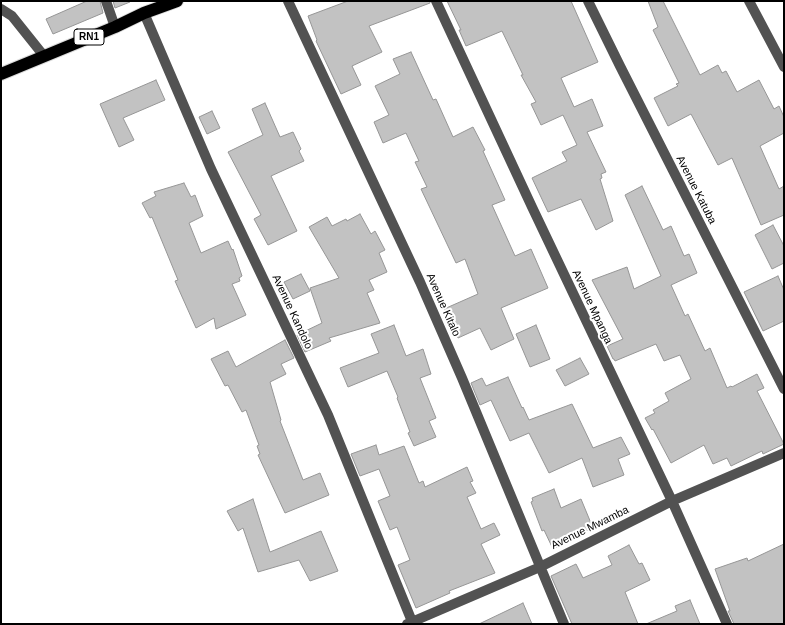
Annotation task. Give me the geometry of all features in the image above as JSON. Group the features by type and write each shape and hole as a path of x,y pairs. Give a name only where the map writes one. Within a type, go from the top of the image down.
{"highway":[{"name":"RN1","path":"1,74 115,27 144,13 177,1"}],"street":[{"path":"106,1 115,27"},
{"name":"Avenue Kitalo","path":"288,1 423,288 564,624"},
{"name":"Avenue Mpanga","path":"436,1 535,214 672,501 727,624"},
{"name":"Avenue Katuba","path":"588,1 784,389"},
{"path":"749,1 784,67"},
{"path":"1,9 12,16 44,56"},
{"name":"Avenue Kandolo","path":"144,13 211,169 328,415 410,623"},
{"name":"Avenue Mwamba","path":"410,623 540,567 672,501 784,453"}],"building":[{"path":"87,1 100,1 103,13 53,34 46,19"},
{"path":"113,1 130,1 130,2 115,8"},
{"path":"348,1 430,1 430,3 369,26 382,52 352,66 361,85 341,94 316,41 317,40 308,16"},
{"path":"447,1 571,1 598,62 561,78 574,107 592,99 603,126 587,132 606,172 601,174 602,178 600,179 613,221 596,230 581,199 548,212 532,178 567,161 562,152 577,145 563,115 541,125 531,104 536,102 521,75 523,75 502,31 466,46 459,30 461,30"},
{"path":"648,1 663,1 700,75 718,65 722,73 726,71 737,92 759,80 774,109 779,106 784,117 784,133 760,146 779,189 784,186 784,215 761,225 732,158 718,165 691,114 668,126 654,98 678,86 676,84 679,83 653,30 658,27"},
{"path":"411,52 433,100 436,99 453,137 473,127 485,150 483,151 505,200 492,205 515,256 531,249 548,288 501,308 514,339 491,350 480,328 458,338 444,309 478,294 465,259 456,263 421,189 427,187 415,162 419,161 406,133 383,143 374,122 389,115 375,86 400,74 393,59"},
{"path":"156,80 165,100 123,118 134,140 119,147 100,104"},
{"path":"265,103 280,137 293,132 301,149 299,151 304,161 271,176 297,231 268,245 254,219 261,215 228,152 263,135 252,109"},
{"path":"212,111 220,128 207,134 199,117"},
{"path":"184,183 191,197 195,195 203,216 189,223 201,253 228,241 232,250 233,249 242,276 239,278 240,281 232,284 246,315 216,329 214,318 196,328 175,281 178,280 152,217 150,218 142,203 156,196 154,192"},
{"path":"642,186 663,230 671,226 684,256 689,254 697,273 671,285 685,316 688,314 705,351 710,348 727,388 732,387 757,374 764,388 757,391 784,444 763,454 762,451 731,466 727,458 713,464 704,445 671,463 653,429 652,430 645,418 655,413 653,410 669,401 665,393 691,379 680,355 664,361 656,344 615,361 613,359 607,346 623,339 592,280 627,267 634,289 661,276 625,195"},
{"path":"360,214 371,234 375,231 385,250 379,253 387,272 369,280 374,290 367,293 380,323 329,338 331,341 305,352 297,335 322,323 310,288 339,278 309,227 327,217 332,226 346,219 347,221"},
{"path":"773,225 784,246 784,263 772,269 755,235"},
{"path":"301,274 310,291 293,299 284,282"},
{"path":"778,276 784,290 784,321 763,331 744,292"},
{"path":"394,325 406,356 423,349 431,374 420,378 436,418 429,421 436,437 414,446 408,433 410,432 397,398 398,397 387,371 348,387 340,368 379,353 371,334"},
{"path":"536,325 550,359 530,367 516,334"},
{"path":"285,340 294,358 281,364 286,374 270,382 281,420 280,421 303,480 320,473 329,495 285,513 258,455 260,454 257,446 259,445 246,410 242,412 228,385 225,386 211,359 228,351 236,367"},
{"path":"580,358 589,374 565,386 556,370"},
{"path":"508,377 529,420 572,404 593,448 621,437 630,454 618,459 624,475 593,487 582,458 549,473 529,433 510,441 491,400 480,405 471,383 482,378 486,386"},
{"path":"376,445 379,455 404,446 419,483 423,481 425,487 467,467 473,481 470,482 476,493 467,497 481,529 494,523 500,535 481,544 495,573 449,591 450,593 416,608 398,565 410,560 397,527 390,530 378,501 390,496 379,469 360,476 351,454"},
{"path":"554,489 561,508 581,499 593,528 553,549 544,530 542,531 531,502 533,501 532,498"},
{"path":"253,499 270,552 321,531 338,571 310,581 299,560 258,572 243,528 238,531 227,511"},
{"path":"784,544 784,624 734,624 728,611 730,611 715,569 747,558 748,561"},
{"path":"629,545 639,564 642,563 650,580 625,592 638,624 572,624 551,576 576,564 583,578 612,565 608,556"},
{"path":"690,600 700,624 646,624 677,611 675,606"},
{"path":"523,603 532,624 479,624"}]}
